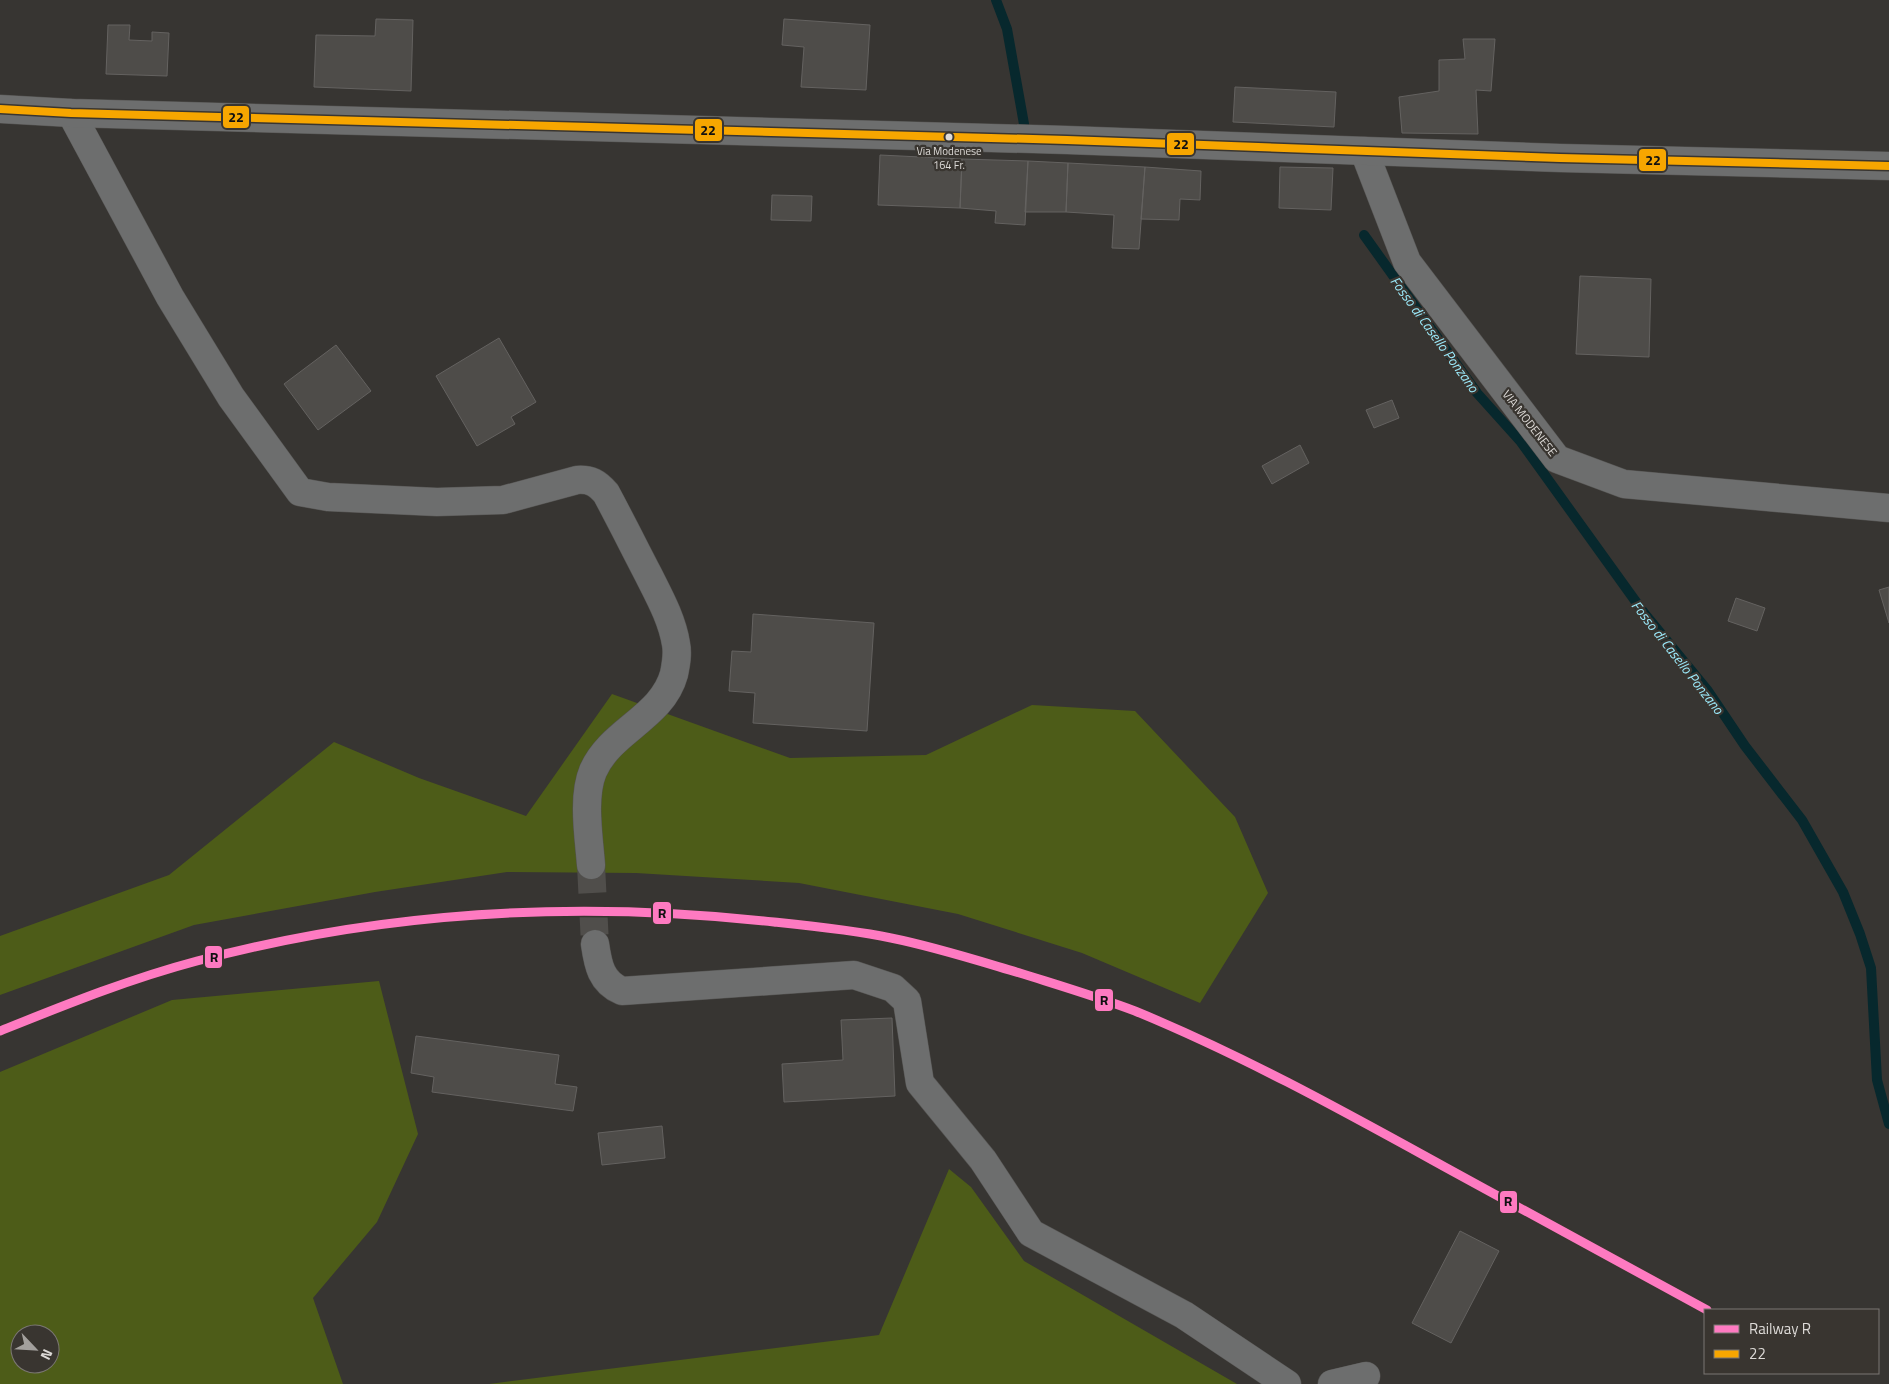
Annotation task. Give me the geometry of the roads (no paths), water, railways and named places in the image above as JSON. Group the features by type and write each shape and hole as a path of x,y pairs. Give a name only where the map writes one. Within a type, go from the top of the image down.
{"street":[{"path":"0,109 71,113 1889,166"},
{"path":"71,113 170,297 230,397 300,492 328,497 437,502 503,500 587,479 598,483 606,492 665,608 677,645 676,663 671,683 662,700 612,743 601,756 592,772 588,792 591,865"},
{"name":"VIA MODENESE","path":"1364,151 1407,262 1558,460 1624,484 1889,508"},
{"path":"594,944 601,972 607,981 622,990 854,975 893,988 906,1001 920,1083 983,1160 1031,1233 1184,1315 1287,1384"},
{"path":"1332,1384 1366,1376"}],"waterway":[{"name":"Fosso di Casello Ponzano","path":"996,0 1007,29 1024,124"},
{"name":"Fosso di Casello Ponzano","path":"1364,235 1477,393 1521,442 1644,613 1708,691 1745,746 1802,820 1843,892 1871,968 1877,1080 1889,1124"}],"tunnel":[{"path":"591,865 595,944"}],"rail line":[{"name":"R","path":"0,1031 122,984 197,961 340,930 412,920 556,911 628,912 701,915 833,928 891,938 957,954 1121,1006 1175,1028 1330,1104 1705,1309"}],"place":[{"name":"Via Modenese 164 Fr.","path":"949,137"}]}
